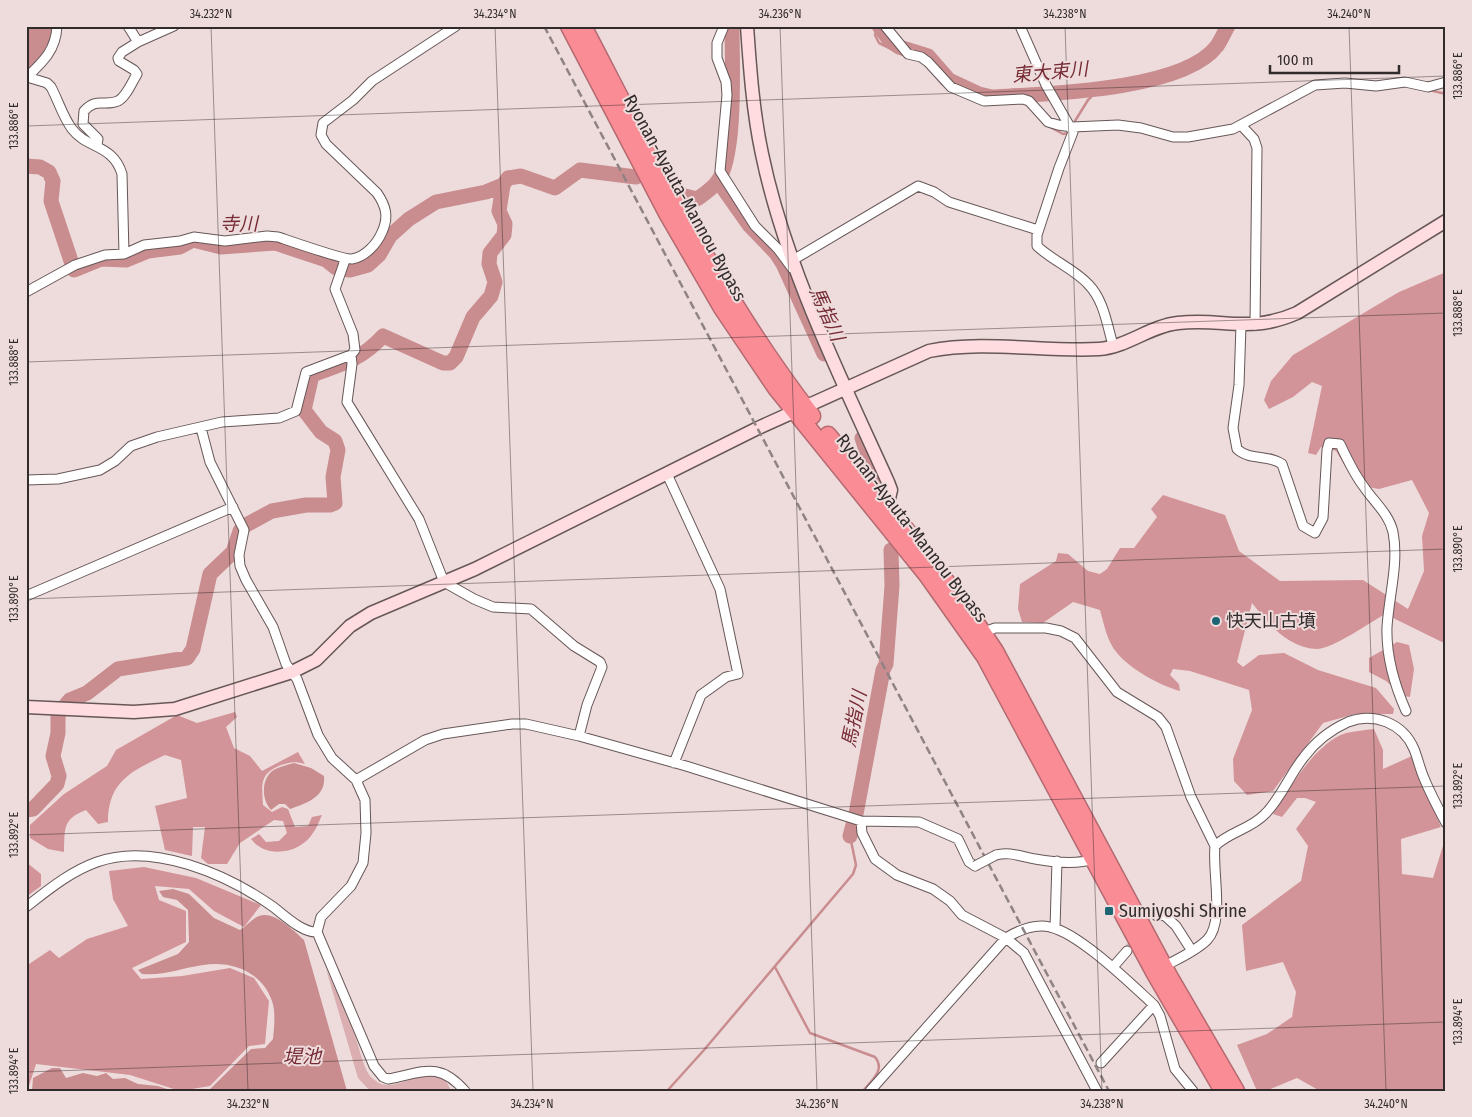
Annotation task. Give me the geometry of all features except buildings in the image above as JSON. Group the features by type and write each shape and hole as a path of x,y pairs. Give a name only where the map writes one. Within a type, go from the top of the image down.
{"highway":[{"name":"Ryonan-Ayauta-Mannou Bypass","path":"569,26 693,260 722,308 776,388 800,409 932,561 978,635 1019,693 1223,1091"},
{"name":"Ryonan-Ayauta-Mannou Bypass","path":"583,26 696,241 800,409 927,574 978,635 1007,695 1094,859 1159,969 1236,1091"}],"street":[{"path":"57,26 55,45 51,52 27,78 47,83 51,87 71,128 113,157 122,174 124,254"},
{"path":"128,26 138,42"},
{"path":"97,145 98,139 84,124 84,111 96,102 113,102 121,98 137,74 119,61 118,58 122,52 138,42 174,26"},
{"path":"456,26 372,81 353,100 323,123 321,135 326,144 377,193 384,202 386,212 386,222 377,242 358,258 343,265 335,288 355,344 351,359 347,402 419,519 444,582 474,600 493,606 531,609 574,646 600,662 602,667 587,705 579,736"},
{"path":"724,26 717,42 716,58 726,82 727,95 722,174 755,226 778,249 798,275"},
{"path":"747,26 754,106 760,147 778,218 843,391 888,482 891,490 887,507"},
{"path":"885,26 905,49 928,62 951,87 992,102 1023,100 1033,104 1048,122 1072,127 1118,125 1140,128 1173,137 1188,137 1242,126 1315,85 1324,82 1376,86 1405,82 1428,87 1446,82"},
{"path":"1020,26 1051,93 1072,127 1074,136 1059,168 1038,230 1037,246 1048,256 1087,282 1096,292 1103,308 1113,346"},
{"path":"1242,126 1254,139 1257,148 1255,325"},
{"path":"793,260 918,186 934,192 949,202 1038,230"},
{"path":"26,707 134,712 175,709 292,672 316,660 350,626 371,612 444,582 800,409 929,351 944,348 1101,349 1113,346 1153,328 1178,323 1255,325 1277,321 1297,313 1446,222"},
{"path":"26,292 73,266 105,255 124,254 144,245 180,241 194,237 225,241 267,236 278,237 343,265"},
{"path":"1242,325 1239,385 1233,428 1237,449 1252,458 1276,459 1282,464 1303,526 1315,532 1323,518 1326,450 1329,443 1340,444 1353,471 1388,518 1393,532 1395,568 1387,627 1389,662 1395,687 1406,711"},
{"path":"26,480 58,479 100,470 115,461 131,446 232,420 287,417 298,408 306,372 351,359"},
{"path":"200,428 210,462 243,528 239,554 240,566 273,627 286,664 300,686 318,736 332,758 356,780 365,800 363,863 351,886 321,917 317,932 374,1066 379,1073 388,1079 428,1069 437,1070 446,1074 465,1091"},
{"path":"667,474 720,589 738,674 726,677 701,696 674,763"},
{"path":"26,596 233,507"},
{"path":"978,635 995,628 1046,628 1061,631 1075,638 1117,692 1158,717 1166,727 1191,797 1214,846 1213,868 1216,925 1206,940 1192,951 1159,969"},
{"path":"1214,846 1221,840 1254,823 1267,812 1304,756 1322,737 1337,727 1358,718 1377,718 1393,724 1405,734 1414,748 1424,779 1446,823"},
{"path":"356,780 425,740 443,734 512,724 526,724 579,736 674,763 857,819 919,822 951,834 958,839 969,862 975,866 1004,853 1057,861 1086,862 1094,859"},
{"path":"857,819 875,859 897,875 933,890 950,901 962,915 1006,938 1024,953 1097,1091"},
{"path":"26,906 65,878 97,861 114,858 153,857 180,862 249,890 304,928 317,932"},
{"path":"1055,928 1057,861"},
{"path":"1157,916 1164,915 1176,926 1192,951"},
{"path":"870,1091 1006,938 1023,929 1048,926 1055,928 1113,966 1154,1005 1160,1016 1175,1069 1193,1091"},
{"path":"1113,966 1127,951"},
{"path":"1101,1063 1154,1005"}],"shaded area":[{"path":"1446,272 1446,644 1385,614 1331,645 1316,649 1306,647 1287,639 1265,619 1252,603 1237,662 1243,667 1259,655 1284,653 1318,670 1376,688 1394,709 1393,714 1355,714 1323,723 1273,791 1247,795 1234,781 1233,759 1252,710 1249,690 1190,671 1173,669 1170,675 1179,684 1180,691 1155,681 1138,671 1117,653 1108,638 1100,610 1073,602 1043,623 1022,622 1018,609 1020,584 1056,561 1058,553 1068,554 1088,571 1100,574 1107,569 1120,548 1134,548 1157,517 1151,509 1163,495 1225,515 1239,551 1280,581 1363,580 1408,609 1424,571 1422,536 1429,513 1412,480 1379,489 1356,485 1336,451 1321,447 1316,455 1308,453 1322,386 1312,382 1293,397 1269,409 1264,400 1271,381 1293,355 1399,292"},
{"path":"1397,642 1409,645 1414,669 1410,697 1403,696 1386,681 1369,672 1369,658"},
{"path":"235,712 237,717 226,727 234,748 250,756 262,771 298,752 305,764 298,762 290,763 274,768 265,776 262,785 263,805 272,812 282,807 288,809 295,827 308,826 312,817 322,815 313,833 300,846 283,851 274,851 257,845 251,839 259,834 266,842 279,841 287,833 283,821 274,820 240,843 227,864 208,864 201,858 205,827 193,827 192,856 165,850 155,806 187,798 181,760 165,755 132,772 117,787 112,796 108,822 98,824 86,810 73,817 66,826 64,852 48,849 30,838 30,825 64,794 107,766 116,750 177,715 197,723"},
{"path":"1374,729 1383,750 1383,769 1412,756 1441,827 1401,839 1402,874 1433,878 1446,836 1446,1091 1320,1091 1297,1078 1266,1091 1257,1091 1237,1045 1267,1034 1292,1017 1296,992 1283,962 1246,971 1242,925 1301,881 1308,846 1296,829 1316,802 1305,798 1297,798 1282,817 1273,814 1304,767 1324,746 1346,733"},
{"path":"26,862 41,874 41,886 26,897"},
{"path":"144,867 196,878 261,905 244,927 214,911 189,889 155,886 159,900 186,911 186,942 132,968 141,979 182,976 230,968 254,978 269,1001 265,1044 249,1046 210,1086 180,1091 130,1075 36,1064 29,1091 26,1091 26,960 29,964 50,950 59,958 87,939 128,926 113,899 109,871"},
{"path":"326,969 348,1017 370,1076 379,1083 388,1085 398,1084 418,1077 437,1075 445,1080 451,1091 370,1091 358,1078"}],"water":[{"path":"26,26 52,26 47,46 26,71"},
{"path":"294,763 311,768 324,776 322,789 314,798 303,804 290,809 285,804 279,804 271,810 264,796 264,786 268,776 271,772 282,766"},
{"name":"堤池","path":"173,889 189,894 214,918 240,930 257,917 265,915 283,922 304,940 347,1091 208,1091 251,1049 265,1048 273,1039 274,1010 272,1001 261,982 245,970 225,964 195,966 165,973 142,974 138,970 178,954 189,942 188,910 177,900 163,897 159,891"},
{"path":"52,1068 60,1068 66,1078 83,1073 97,1076 106,1073 113,1079 125,1078 138,1084 158,1086 173,1091 32,1091 33,1078"}],"waterway":[{"name":"東大束川","path":"685,196 697,199 715,185 723,170 728,152 733,84 732,26"},
{"path":"878,26 875,35 879,43 906,56"},
{"name":"東大束川","path":"879,26 890,41 899,47 928,56 949,80 979,94 992,97 1111,87 1175,73 1200,61 1217,46 1228,26"},
{"path":"931,71 942,84"},
{"path":"1075,121 1088,100 1099,89"},
{"path":"1429,90 1446,94"},
{"path":"1050,127 1063,134 1069,133"},
{"name":"寺川","path":"26,166 40,167 49,172 53,181 51,201 74,270 101,259 126,260 148,251 180,247 193,240 221,247 275,243 326,260 336,268 350,270 368,265 379,255 390,236 409,219 436,202 486,192 503,185"},
{"name":"東大束川","path":"26,810 33,809 57,784 59,776 53,756 58,733 58,714 70,700 87,693 118,669 187,658 193,649 210,574 233,552 240,531 246,525 272,511 306,505 330,505 335,503 333,477 338,450 335,441 321,432 304,410 312,375 359,356 383,336 443,363 450,363 456,357 473,317 491,296 495,282 489,264 490,253 504,235 505,224 499,211 503,185 508,178 521,176 555,188 580,170 636,177"},
{"name":"馬指川","path":"718,181 749,225 776,253 783,264 824,354"},
{"name":"馬指川","path":"862,438 875,477"},
{"name":"馬指川","path":"850,836 856,814 883,670 886,664 892,586 891,550"},
{"path":"667,1091 853,874 856,865 850,836"},
{"path":"775,967 810,1033 875,1057 879,1066 878,1071 863,1091"}],"tunnel":[{"path":"1127,951 1157,916"}],"railway":[{"path":"544,26 1109,1091"}],"place":[{"name":"快天山古墳","path":"1216,621"},
{"name":"Sumiyoshi Shrine","path":"1109,911"}]}
